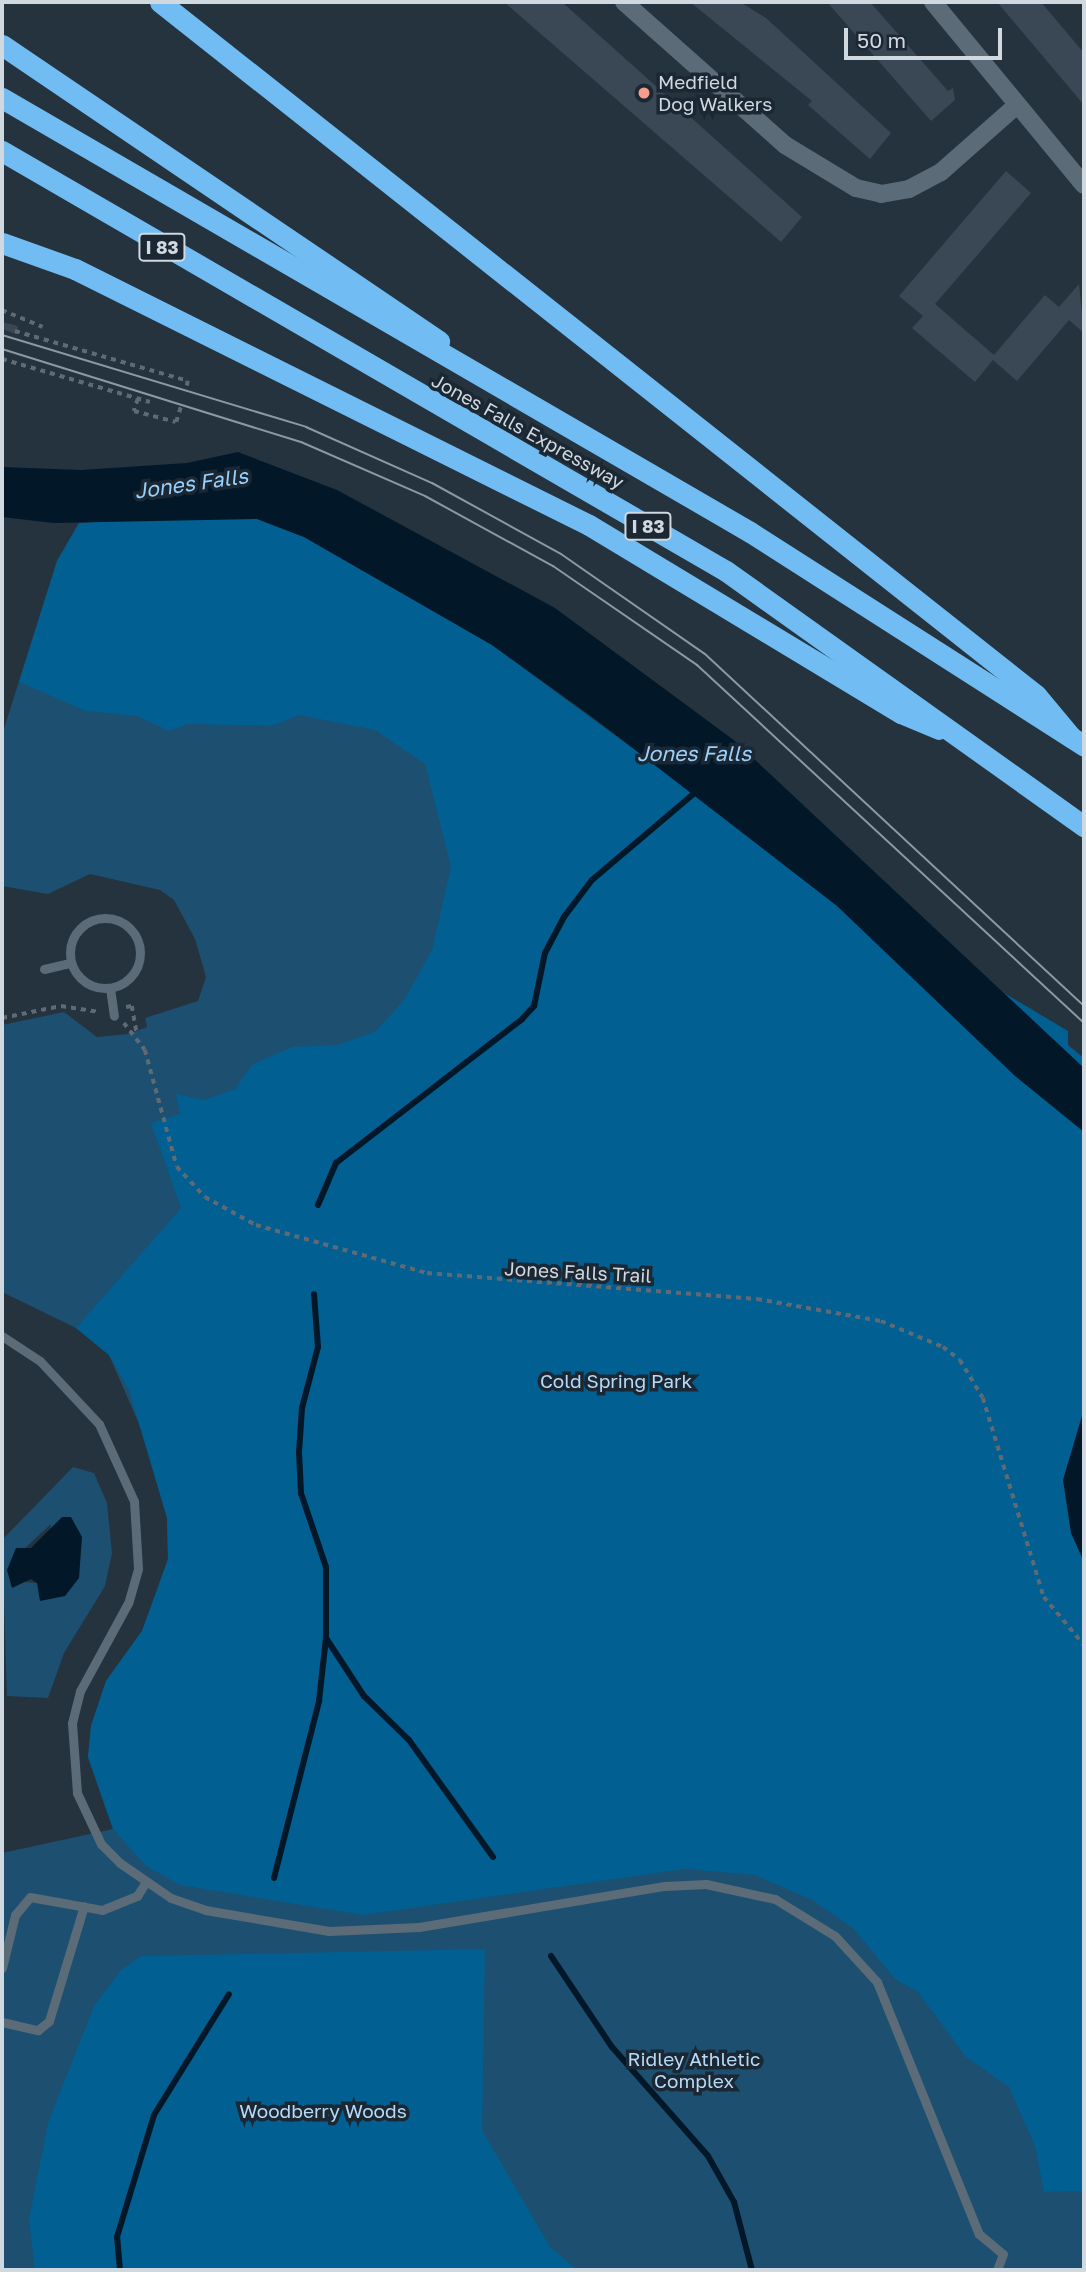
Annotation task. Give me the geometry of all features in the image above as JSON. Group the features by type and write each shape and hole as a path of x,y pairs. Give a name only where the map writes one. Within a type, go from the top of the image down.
{"highway":[{"path":"160,2 1036,695 1078,742"},
{"path":"2,45 553,420"},
{"name":"Jones Falls Expressway","path":"2,97 773,547 1039,722 1078,742"},
{"name":"Jones Falls Expressway","path":"2,151 726,571 818,631 956,736 1084,825"},
{"path":"2,243 75,269 589,525 901,713 956,736"}],"street":[{"path":"624,2 785,145 856,188 881,194 909,189 941,172 1017,105"},
{"path":"933,2 1084,185"}],"lane":[{"path":"110,917 129,925 139,943 139,962 129,979 110,988 90,985 71,962 75,933 91,920 110,917"},
{"path":"44,969 71,962"},
{"path":"110,988 113,1017"},
{"path":"2,1336 40,1361 99,1424 134,1501 138,1569 128,1603 80,1690 71,1759 77,1793 101,1844 145,1883 205,1910 329,1931 419,1927 665,1886 706,1884 775,1899 835,1936 877,1982 979,2234 1003,2254 997,2270"},
{"path":"2,1968 15,1915 30,1897 84,1906 120,1906 145,1883"},
{"path":"2,2022 38,2030 49,2021 84,1906"}],"path":[{"path":"2,310 43,327"},
{"path":"15,331 188,382 187,386"},
{"path":"2,359 150,402"},
{"path":"138,399 134,411 176,422 181,406"},
{"path":"2,1018 61,1006 113,1017 137,1035"},
{"name":"Jones Falls Trail","path":"124,1008 132,1006 137,1035 177,1167 205,1197 256,1225 427,1273 757,1299 881,1321 943,1347 960,1360 983,1398 1040,1587 1056,1617 1084,1645"}],"green space":[{"name":"Cold Spring Park","path":"196,515 257,519 304,537 492,645 631,747 735,741 994,987 1068,1031 1068,1045 1084,1058 1084,2191 1044,2192 1035,2146 1009,2087 966,2057 918,1992 895,1979 853,1928 812,1900 755,1875 685,1869 363,1915 180,1885 146,1866 113,1829 88,1757 91,1726 106,1681 142,1631 156,1593 168,1559 167,1518 129,1390 109,1355 76,1328 181,1208 151,1123 180,1114 176,1094 204,1100 235,1089 253,1064 292,1047 338,1045 376,1031 404,1000 432,950 451,867 425,764 375,730 299,715 272,726 188,724 169,731 137,716 86,711 19,682 57,561 79,523"},
{"name":"Cold Spring Park","path":"136,522 304,537 631,747 735,741 1084,1068 1084,2270 2,2270 2,1853 113,1829 88,1757 91,1726 106,1681 142,1631 168,1559 167,1518 150,1449 109,1355 76,1328 2,1292 2,1025 64,1012 97,1037 128,1034 147,1027 145,1018 198,1001 206,977 195,939 174,900 160,890 90,874 48,894 2,886 2,735 57,561 79,523"},
{"path":"73,1467 94,1473 107,1503 112,1553 105,1586 64,1653 48,1698 7,1696 2,1540","holes":["51,1524 37,1583 23,1582 11,1561"]},
{"name":"Woodberry Woods","path":"485,1949 482,2130 550,2247 577,2270 35,2270 29,2219 48,2123 94,2006 121,1970 141,1956"}],"water":[{"name":"Jones Falls","path":"238,452 337,490 555,608 735,741 1084,1068 1084,1132 1015,1076 837,906 595,719 492,645 304,537 257,519 53,523 2,517 2,467 81,470 187,463"},
{"path":"1084,1409 1084,1562 1071,1533 1063,1480"},
{"path":"62,1517 71,1517 82,1537 79,1578 65,1596 40,1601 37,1583 31,1579 12,1588 7,1570 16,1548 31,1548"}],"building":[{"path":"504,2 562,2 802,217 781,242"},
{"path":"690,2 740,2 766,18 891,133 870,159 808,105 812,101"},
{"path":"827,2 870,2 948,91 953,88 955,100 931,121"},
{"path":"997,2 1041,2 1084,53 1084,105"},
{"path":"1006,171 1031,193 935,304 994,355 1045,295 1059,307 1079,284 1084,333 1069,320 1017,381 993,360 975,382 912,328 923,316 899,296"},
{"path":"2,322 18,326 16,334 2,329"}],"waterway":[{"path":"318,1205 336,1163 522,1019 534,1006 545,953 564,917 592,880 697,791"},
{"path":"274,1878 319,1701 326,1638 326,1567 301,1493 299,1452 302,1408 318,1347 314,1294"},
{"path":"326,1638 364,1696 409,1740 493,1857"},
{"path":"551,1956 612,2047 708,2156 734,2202 752,2270"},
{"path":"120,2270 117,2237 154,2115 229,1994"}],"tram line":[{"path":"2,335 306,427 432,483 561,554 705,654 1084,1006"},
{"path":"2,349 301,442 425,496 553,566 697,665 1084,1023"}],"place":[{"name":"Medfield Dog Walkers","path":"644,93"}],"park label":[{"name":"Ridley Athletic Complex","path":"694,2070"}]}
